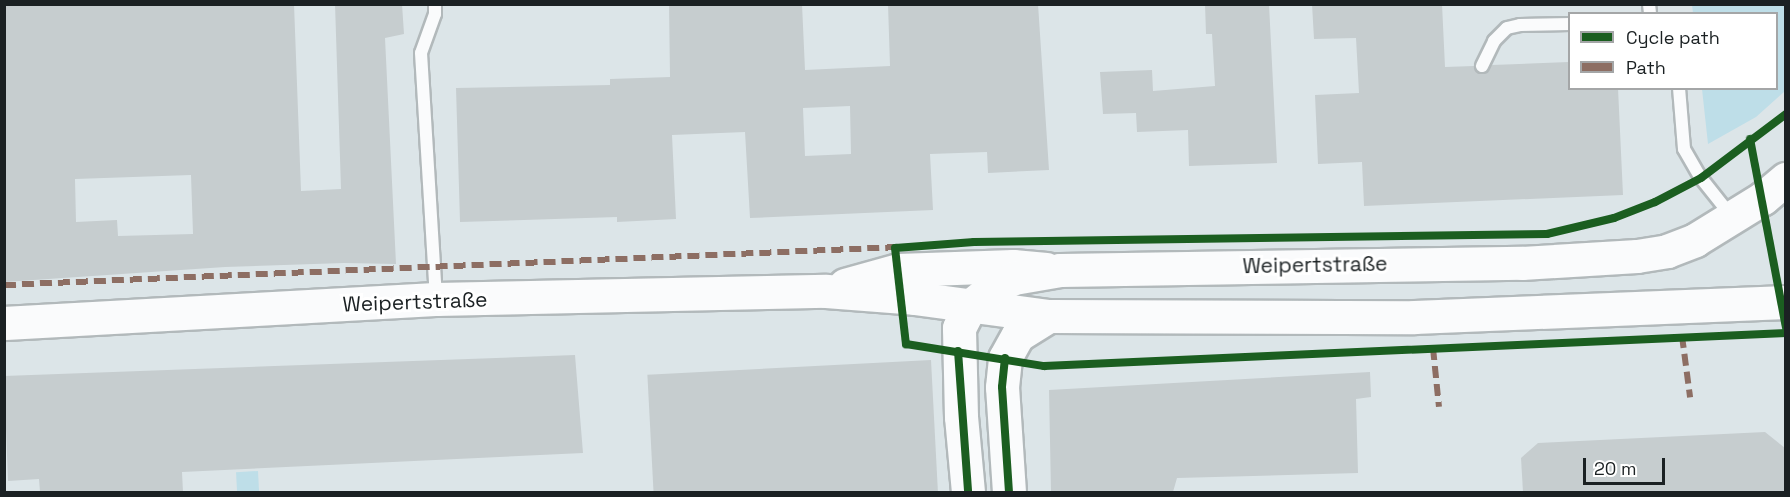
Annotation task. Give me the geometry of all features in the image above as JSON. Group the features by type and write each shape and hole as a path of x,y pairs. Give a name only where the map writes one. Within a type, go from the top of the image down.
{"main road":[{"name":"Weipertstraße","path":"826,291 898,270 1012,266 1060,270 1522,263 1636,256 1667,250 1695,240 1733,218 1785,179"},
{"path":"968,492 958,351 959,328 970,306 990,290 1014,278 1060,270"},
{"name":"Weipertstraße","path":"4,323 436,299 826,291 1049,316 1414,317 1785,302"},
{"path":"1009,492 1002,387 1005,358 1018,334 1049,316"}],"lane":[{"path":"435,4 435,14 421,53 436,299"},
{"path":"1482,66 1494,41 1507,28 1520,25 1568,24"},
{"path":"1679,90 1684,149 1701,178 1733,218"}],"shaded area":[{"path":"1692,5 1785,5 1785,91 1756,117 1708,144 1702,90 1778,90 1778,12 1693,12"},
{"path":"258,471 259,492 237,492 236,472"}],"building":[{"path":"4,4 294,4 301,191 341,189 335,4 402,4 404,34 385,38 396,264 344,263 225,267 4,282","holes":["191,175 193,234 118,236 117,220 76,222 75,179"]},
{"path":"669,4 802,4 805,70 890,66 888,4 1038,4 1049,170 988,173 987,152 930,154 933,210 750,218 745,132 672,135 676,219 617,222 617,217 460,222 456,88 610,85 610,79 670,77","holes":["850,106 851,154 805,156 803,108"]},
{"path":"1205,4 1269,4 1277,163 1189,166 1188,130 1137,132 1136,113 1103,114 1100,72 1152,70 1153,91 1215,86 1212,34 1206,34"},
{"path":"1312,4 1442,4 1445,67 1474,66 1476,71 1482,74 1487,72 1492,65 1568,62 1568,90 1618,90 1623,195 1364,206 1362,162 1318,164 1315,95 1359,93 1356,38 1314,39"},
{"path":"575,355 583,453 182,472 183,492 40,492 39,479 8,481 4,376"},
{"path":"931,360 938,492 654,492 647,375"},
{"path":"1370,372 1371,397 1356,399 1358,473 1177,478 1173,492 1051,492 1049,390"},
{"path":"1765,432 1785,448 1785,492 1523,492 1521,458 1538,443"}],"marked path":[{"path":"4,285 901,247"},
{"path":"1682,336 1690,397"},
{"path":"1433,348 1439,407"}],"cycle path":[{"path":"1786,114 1701,178 1655,202 1614,218 1547,234 974,242 895,248 906,344 1044,366 1786,333"},
{"path":"1750,139 1786,328"},
{"path":"958,351 968,492"},
{"path":"1005,358 1002,387 1009,492"}]}
